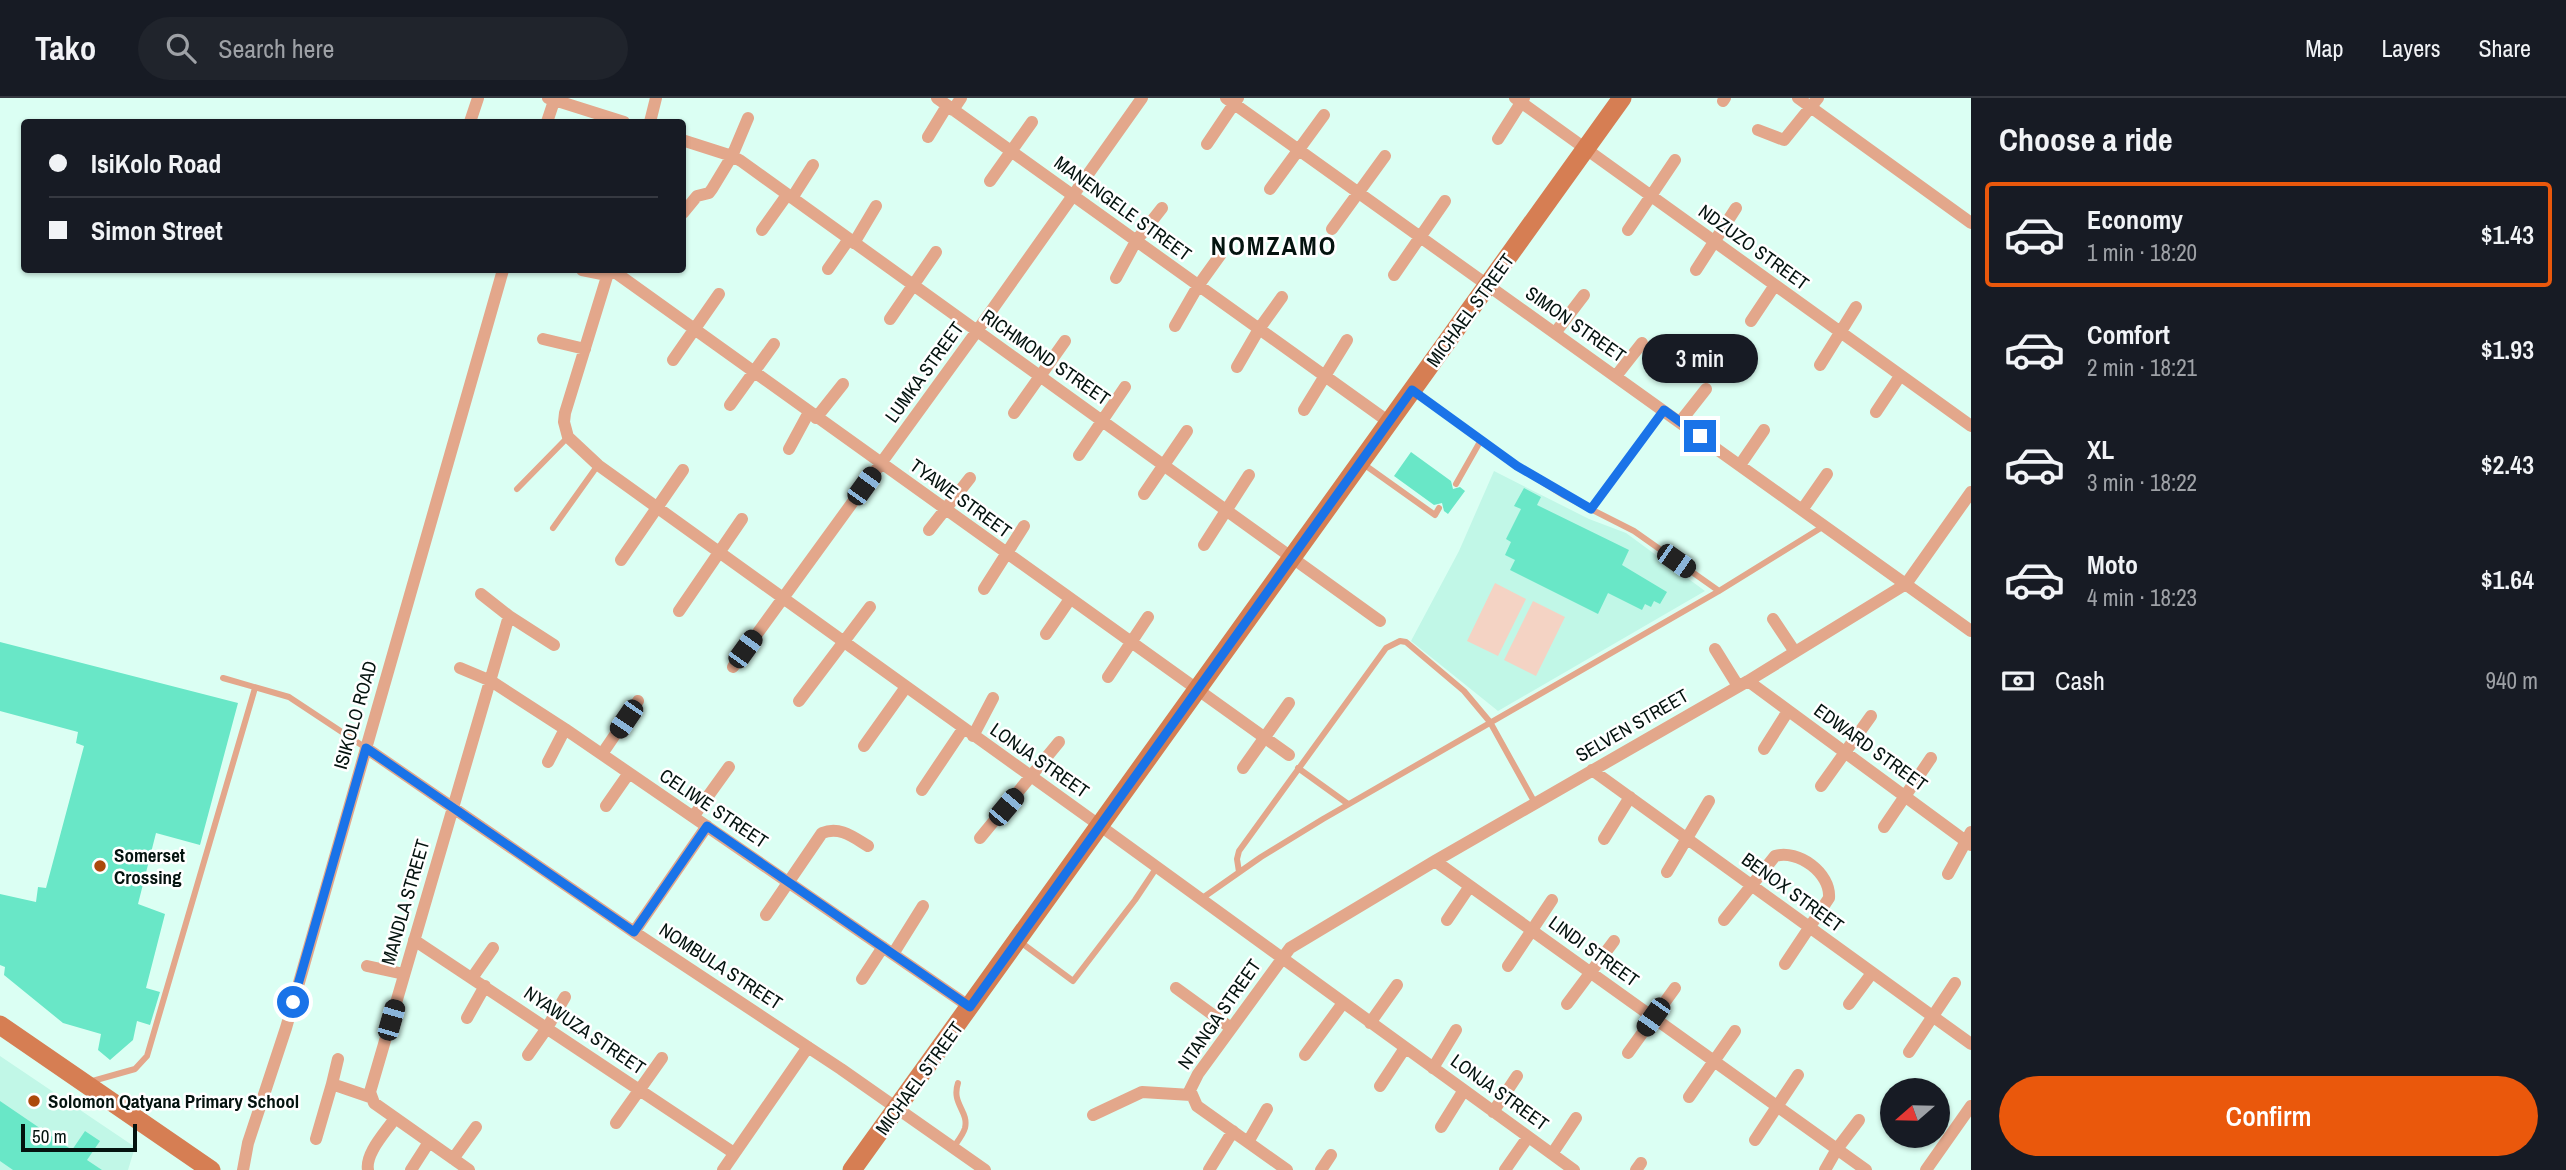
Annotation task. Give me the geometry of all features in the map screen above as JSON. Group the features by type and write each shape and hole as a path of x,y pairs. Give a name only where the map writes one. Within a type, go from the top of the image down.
{"street":[{"path":"471,119 478,98"},
{"path":"651,119 656,98"},
{"path":"928,138 946,104 961,98"},
{"name":"LUMKA STREET","path":"733,667 1142,98"},
{"name":"MICHAEL STREET","path":"852,1170 1622,98"},
{"path":"1798,98 1814,102 1971,223"},
{"path":"1498,139 1520,99"},
{"name":"NDZUZO STREET","path":"1520,99 1971,426"},
{"path":"548,119 557,100 615,119"},
{"path":"1207,144 1233,100"},
{"name":"SIMON STREET","path":"1233,100 1971,631"},
{"path":"1758,130 1784,140 1814,102"},
{"name":"MANENGELE STREET","path":"946,104 1389,422"},
{"path":"1270,189 1324,115"},
{"path":"686,209 697,196 709,193 732,156 748,118"},
{"path":"990,181 1032,122"},
{"name":"RICHMOND STREET","path":"686,141 732,156 790,196 1380,621"},
{"path":"1332,229 1385,156"},
{"path":"1628,230 1675,160"},
{"path":"762,230 813,165"},
{"path":"1394,275 1444,201"},
{"path":"828,270 876,206"},
{"path":"1116,278 1136,242 1161,208"},
{"path":"1696,270 1736,208"},
{"path":"890,319 936,252"},
{"path":"1175,326 1198,286 1221,254"},
{"name":"ISIKOLO ROAD","path":"243,1170 248,1143 276,1061 502,273"},
{"path":"568,438 565,413 608,273"},
{"name":"TYAWE STREET","path":"612,273 1289,755"},
{"path":"1751,321 1775,285"},
{"path":"673,360 719,294"},
{"path":"1555,333 1584,295"},
{"path":"1237,367 1282,297"},
{"path":"1821,365 1856,307"},
{"path":"543,339 584,349"},
{"path":"1304,410 1347,340"},
{"path":"1014,414 1065,341"},
{"path":"1616,376 1642,343"},
{"path":"730,405 774,344"},
{"path":"1876,412 1900,376"},
{"path":"789,449 813,415 843,384"},
{"path":"1079,455 1125,387"},
{"path":"1680,422 1706,389"},
{"path":"1740,465 1764,430"},
{"path":"1144,494 1166,466 1187,432"},
{"name":"LONJA STREET","path":"568,438 598,465 657,509 1100,825 1574,1170"},
{"path":"621,561 683,470"},
{"path":"1802,510 1828,474"},
{"path":"1204,544 1249,475"},
{"path":"929,530 970,478"},
{"name":"SELVEN STREET","path":"1281,959 1303,939 1743,683 1906,584 1971,492"},
{"path":"679,611 742,519"},
{"path":"984,589 1024,526"},
{"path":"481,594 554,645"},
{"path":"1045,634 1070,599"},
{"path":"799,701 870,607"},
{"path":"491,681 509,616"},
{"path":"1108,677 1148,617"},
{"path":"1773,619 1795,652"},
{"path":"1716,649 1743,683"},
{"name":"CELIWE STREET","path":"460,668 491,681 565,729 970,1007"},
{"name":"MANDLA STREET","path":"370,1097 491,681"},
{"name":"EDWARD STREET","path":"1743,683 1788,710 1905,796 1969,839"},
{"path":"864,746 906,687"},
{"path":"922,790 993,698"},
{"path":"602,754 638,701"},
{"path":"1243,768 1289,703"},
{"path":"1764,749 1788,710"},
{"path":"1821,786 1871,716"},
{"path":"548,762 565,729"},
{"path":"980,838 1059,742"},
{"name":"NOMBULA STREET","path":"366,748 985,1170"},
{"path":"1884,827 1931,758"},
{"path":"693,817 729,767"},
{"name":"BENOX STREET","path":"1592,769 1971,1044"},
{"path":"606,806 629,773"},
{"path":"1604,839 1630,797"},
{"path":"1667,872 1709,802"},
{"path":"634,932 707,826"},
{"path":"766,915 817,837 827,831 846,832 868,846"},
{"path":"1948,874 1969,839"},
{"path":"1724,920 1775,856 1784,853 1795,855 1813,866 1830,893 1785,964"},
{"name":"LINDI STREET","path":"1435,861 1866,1170"},
{"path":"1447,920 1470,886"},
{"path":"1508,966 1552,900"},
{"path":"862,979 923,906"},
{"name":"NYAWUZA STREET","path":"414,940 734,1153"},
{"path":"1567,1004 1614,941"},
{"path":"472,978 493,948"},
{"name":"NTANGA STREET","path":"1281,959 1193,1082 1191,1095 1198,1106 1287,1170"},
{"path":"367,966 404,974"},
{"path":"1849,1004 1872,973"},
{"path":"1909,1052 1955,983"},
{"path":"1370,1023 1397,985"},
{"path":"467,1018 485,986"},
{"path":"1175,988 1231,1028"},
{"path":"1628,1053 1675,988"},
{"path":"528,1055 565,996"},
{"path":"1305,1055 1343,1003"},
{"path":"0,1025 211,1170"},
{"path":"1433,1068 1456,1030"},
{"path":"1689,1097 1735,1031"},
{"path":"723,1170 808,1047"},
{"path":"1380,1086 1405,1048"},
{"path":"616,1123 662,1058"},
{"path":"316,1139 338,1059"},
{"path":"1755,1140 1798,1075"},
{"path":"1493,1112 1517,1076"},
{"path":"332,1084 370,1097 374,1103 469,1170"},
{"path":"1441,1128 1464,1090"},
{"path":"1093,1115 1142,1092 1191,1095"},
{"path":"1926,1170 1971,1106"},
{"path":"1248,1142 1266,1109"},
{"path":"368,1170 367,1163 372,1153 395,1118"},
{"path":"1552,1154 1576,1118"},
{"path":"1825,1170 1837,1149 1860,1121"},
{"path":"453,1159 476,1127"},
{"path":"1209,1170 1233,1131"},
{"path":"1505,1170 1528,1137"},
{"path":"411,1170 429,1142"},
{"path":"1321,1170 1331,1155"}],"lane":[{"path":"1412,390 1529,474 1634,531 1719,591"},
{"path":"1591,509 1664,410"},
{"path":"517,489 568,438"},
{"path":"1456,484 1481,440"},
{"path":"1360,462 1434,515 1439,508"},
{"path":"553,528 598,465"},
{"path":"1201,899 1239,872 1349,804 1719,591 1824,526"},
{"path":"1239,872 1239,851 1386,648 1399,641 1406,642 1464,691 1490,722 1535,803"},
{"path":"223,678 289,697 366,748"},
{"path":"86,1083 135,1069 147,1056 255,688"},
{"path":"1298,768 1349,804"},
{"path":"1018,939 1073,981 1157,867"},
{"path":"953,1148 965,1127 965,1120 955,1096 958,1083"}],"shaded area":[{"path":"1494,471 1589,519 1626,533 1705,591 1498,711 1411,641 1459,551"},
{"path":"1495,583 1526,599 1498,656 1467,641"},
{"path":"1533,601 1565,617 1536,676 1504,660"},
{"name":"Solomon Qatyana Primary School","path":"0,1056 135,1147 128,1170 0,1170"}],"building":[{"path":"1411,452 1451,481 1453,489 1460,487 1465,491 1448,514 1442,503 1434,505 1394,476"},
{"path":"1524,488 1541,497 1537,505 1629,550 1622,565 1667,592 1660,604 1654,601 1651,607 1645,604 1642,610 1608,593 1598,614 1510,570 1515,560 1505,555 1511,542 1506,539 1521,509 1514,506"},
{"name":"Somerset Crossing","path":"0,642 238,703 200,845 156,833 138,904 165,914 146,988 160,992 150,1025 137,1021 133,1040 110,1060 98,1050 101,1034 63,1023 4,975 5,967 0,965 0,894 36,902 38,887 46,888 84,746 76,743 78,732 0,711"},
{"path":"0,1101 72,1150 85,1131 100,1141 87,1160 102,1170 13,1170 0,1161"}],"place":[{"name":"Somerset Crossing","path":"100,866"},
{"name":"Solomon Qatyana Primary School","path":"34,1101"}],"district":[{"name":"NOMZAMO","path":"1274,246"}],"route":[{"path":"293,1002 366,748 634,932 707,826 970,1007 1412,390 1517,466 1591,509 1664,410 1700,436"}]}
